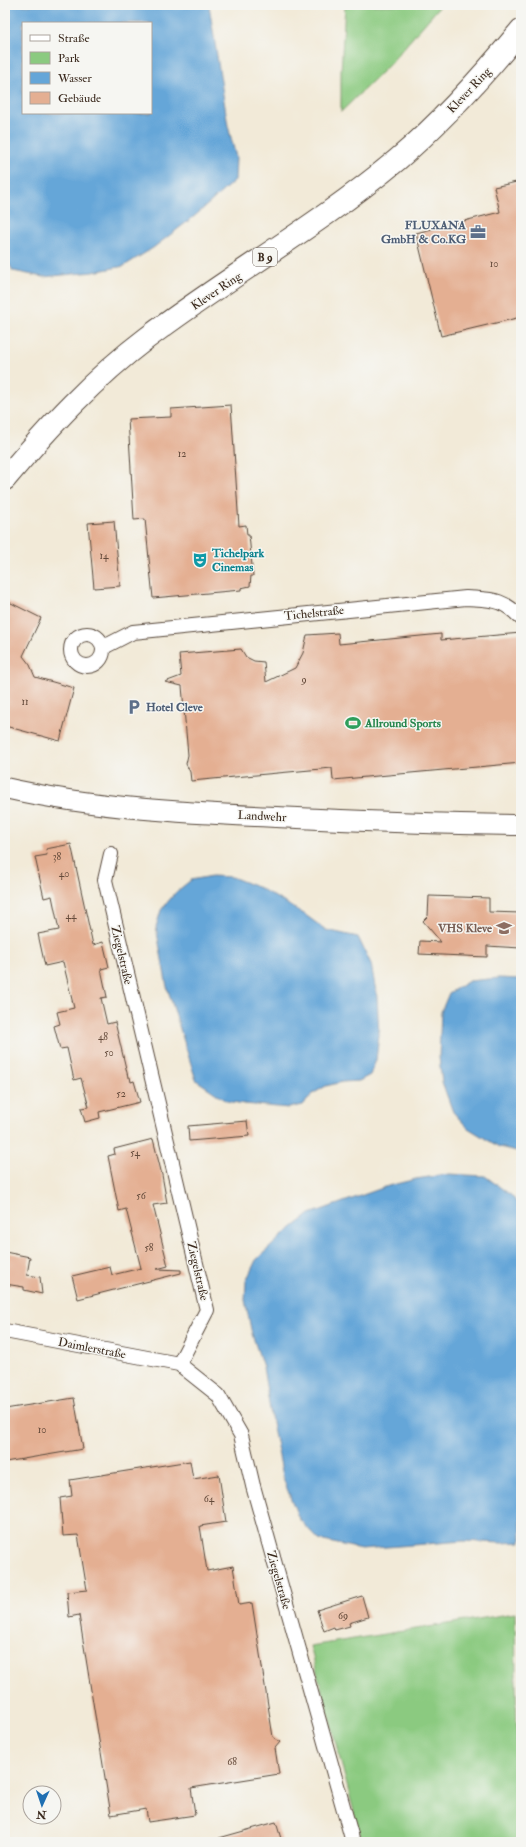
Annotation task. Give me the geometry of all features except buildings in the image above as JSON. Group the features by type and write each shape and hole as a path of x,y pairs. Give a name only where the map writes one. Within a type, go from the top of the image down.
{"main road":[{"name":"Klever Ring","path":"5,479 47,429 99,380 146,339 309,227 397,160 446,115 521,30"},
{"name":"Landwehr","path":"5,788 120,807 180,813 409,823 521,825"}],"street":[{"name":"Tichelstraße","path":"104,646 134,632 466,598 498,600 513,609 521,618"},
{"name":"Ziegelstraße","path":"111,854 105,880 207,1310 179,1364 218,1395 241,1435 255,1494 353,1842"},
{"name":"Daimlerstraße","path":"5,1331 179,1364"}],"green space":[{"path":"345,5 441,5 388,66 341,112 341,71"},
{"path":"515,1613 517,1748 521,1748 521,1842 362,1842 310,1646"}],"water":[{"path":"5,5 209,5 228,126 236,157 235,180 196,215 153,248 124,266 93,272 43,277 13,271 5,257"},
{"path":"212,876 232,877 260,888 304,914 326,930 358,937 371,964 377,997 379,1035 376,1060 370,1075 359,1081 342,1082 326,1086 314,1093 303,1105 289,1108 227,1101 196,1080 167,987 156,927 161,910 176,892 191,880"},
{"path":"499,978 521,979 521,1152 499,1147 468,1128 453,1112 442,1082 439,1057 441,1012 449,993 469,981"},
{"path":"449,1174 485,1176 512,1196 521,1209 521,1542 501,1543 463,1541 361,1549 319,1540 299,1519 284,1481 263,1367 252,1334 245,1300 246,1281 256,1260 282,1236 310,1214 388,1186 416,1179"}],"place":[{"name":"FLUXANA GmbH & Co.KG","path":"478,232"},
{"name":"Tichelpark Cinemas","path":"200,560"},
{"name":"Hotel Cleve","path":"134,707"},
{"name":"Allround Sports","path":"353,723"},
{"name":"VHS Kleve","path":"504,928"}]}
